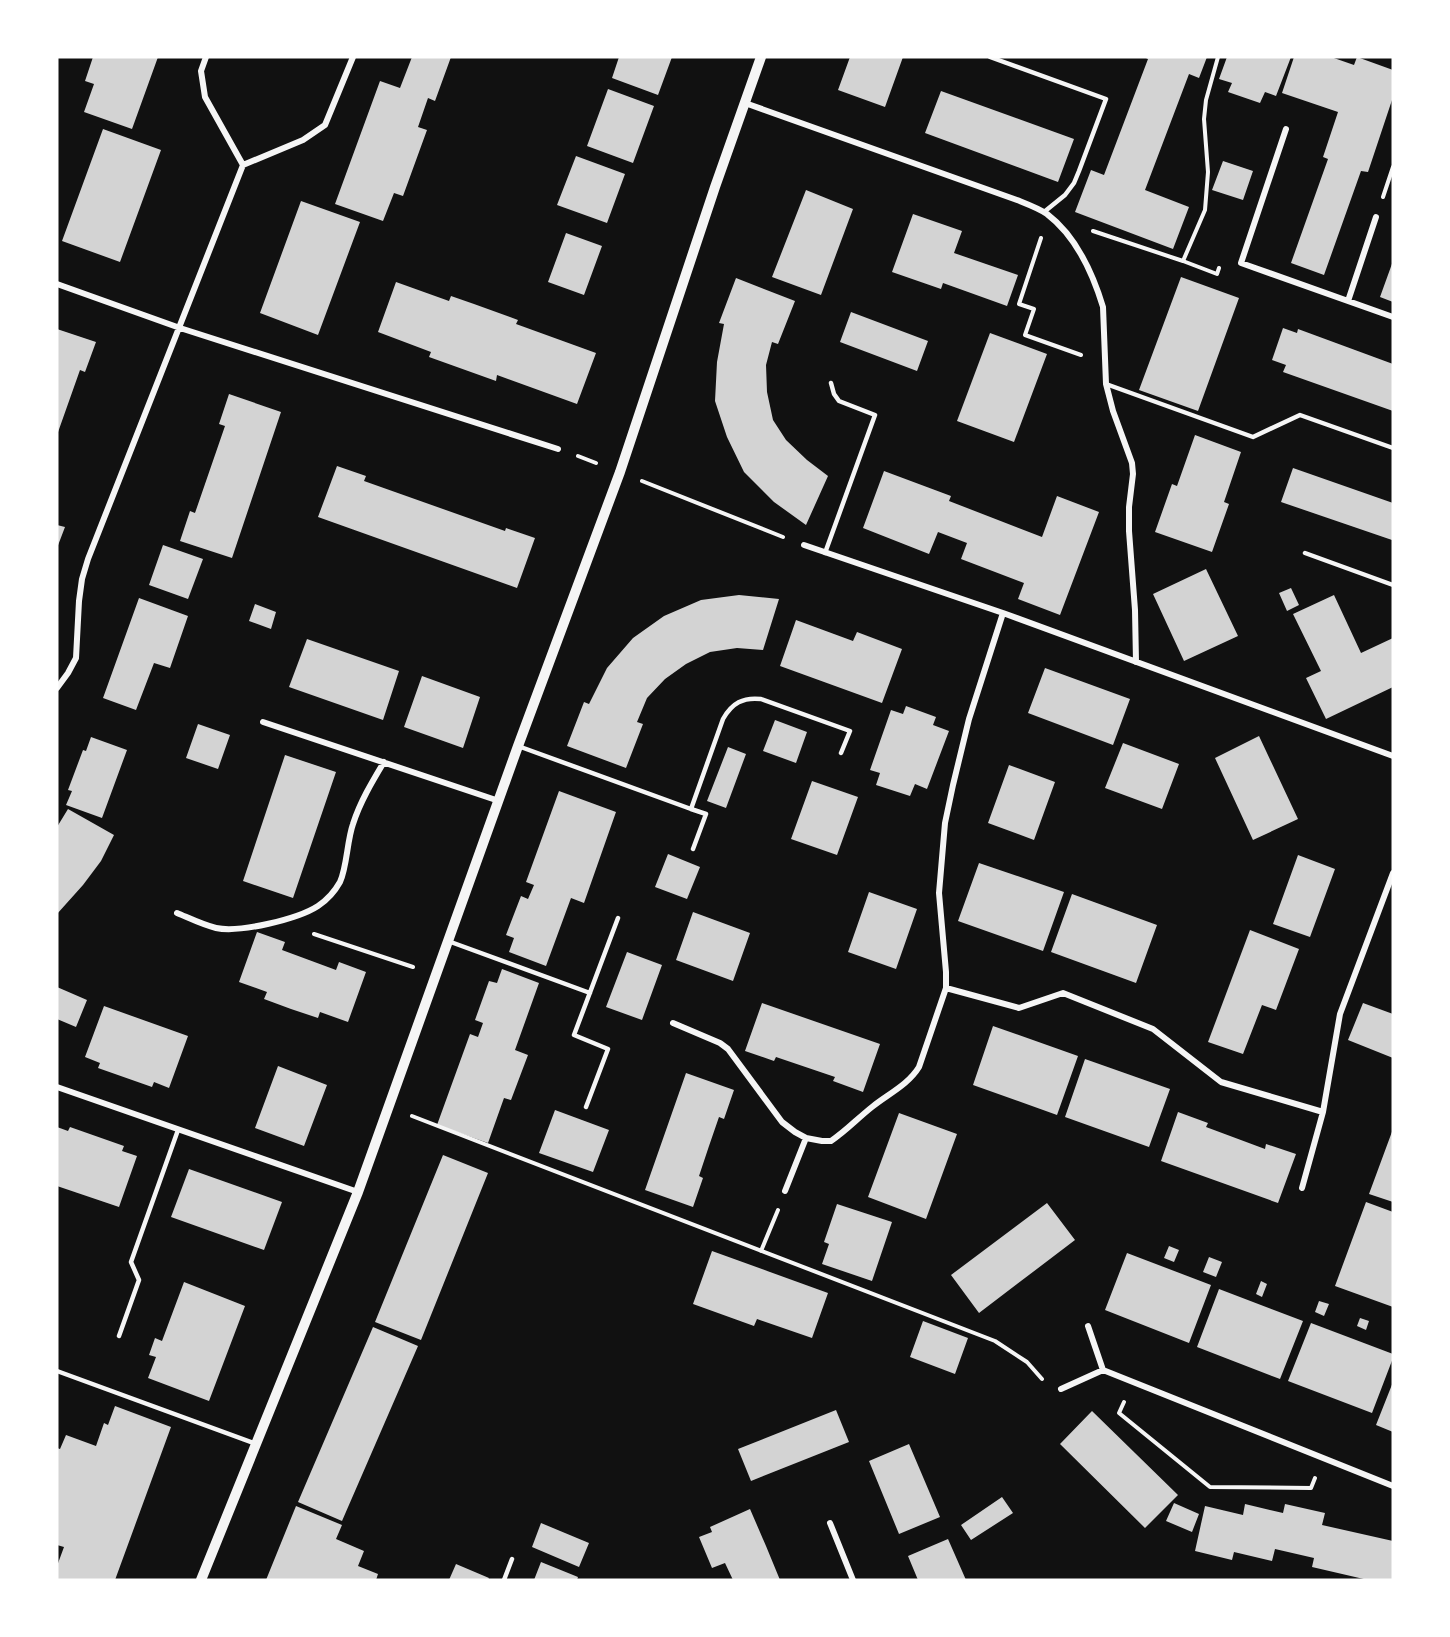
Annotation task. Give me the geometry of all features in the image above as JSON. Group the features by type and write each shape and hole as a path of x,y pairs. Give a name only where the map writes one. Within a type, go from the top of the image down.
{"street":[{"path":"206,57 201,71 204,97 243,165"},
{"path":"57,688 76,658 79,601 88,559 243,165 303,140 325,125 353,57"},
{"path":"201,1580 358,1192 518,746 620,472 761,57"},
{"path":"745,103 1017,200 1044,212 1071,239 1097,288 1103,308 1106,384 1132,463 1129,531 1136,662"},
{"path":"1286,129 1241,263 1393,317"},
{"path":"1348,301 1376,217"},
{"path":"57,284 180,328 558,448"},
{"path":"804,546 1003,613 1393,756"},
{"path":"673,1023 720,1043 728,1049 782,1122 806,1138 831,1141 883,1098 909,1081 919,1067 946,988 939,893 945,823 969,719 1003,613"},
{"path":"263,722 498,801"},
{"path":"177,913 209,926 221,928 262,925 290,918 319,906 339,884 359,808 384,762"},
{"path":"1302,1188 1323,1112 1340,1014 1393,873"},
{"path":"946,988 1019,1008 1063,993 1153,1029 1221,1082 1323,1112"},
{"path":"57,1087 358,1192"},
{"path":"785,1191 806,1138"},
{"path":"1088,1326 1103,1370"},
{"path":"1061,1389 1103,1370 1393,1486"},
{"path":"830,1524 853,1580"}],"lane":[{"path":"990,57 1106,99 1074,183 1065,195 1044,212"},
{"path":"825,553 875,414 838,401 831,383"},
{"path":"1106,384 1253,436 1300,414 1393,448"},
{"path":"1305,553 1393,585"},
{"path":"691,809 723,719 738,702 761,699 850,731 841,753"},
{"path":"518,746 706,814 693,849"},
{"path":"586,1107 608,1049 574,1035 618,918"},
{"path":"448,941 590,993"},
{"path":"119,1336 139,1280 131,1262 178,1130"},
{"path":"57,1371 256,1443"},
{"path":"504,1580 512,1559"}],"path":[{"path":"1218,57 1206,100 1204,118 1208,172 1205,210 1183,261 1217,274 1222,260 1241,263"},
{"path":"1376,217 1393,167"},
{"path":"558,448 804,546"},
{"path":"290,918 309,932 436,974"},
{"path":"389,1107 995,1341 1027,1362 1052,1389 1061,1389"},
{"path":"762,1251 785,1191"},
{"path":"1134,1383 1119,1413 1210,1487 1311,1488 1323,1459"}],"building":[{"path":"93,57 158,57 132,129 84,112 94,84 85,81"},
{"path":"412,57 451,57 435,101 428,98 418,127 427,130 403,196 394,193 383,221 335,204 380,81 400,88"},
{"path":"619,57 672,57 658,95 612,78"},
{"path":"850,57 903,57 885,107 838,90"},
{"path":"1144,57 1207,57 1199,78 1189,74 1145,190 1189,207 1173,249 1075,212 1091,170 1104,175 1148,59"},
{"path":"1227,57 1291,57 1276,96 1265,92 1260,103 1228,92 1232,83 1219,79"},
{"path":"1294,57 1331,57 1354,65 1357,57 1393,70 1393,97 1368,172 1361,171 1324,275 1291,263 1328,159 1323,157 1338,112 1282,93"},
{"path":"608,89 654,106 633,163 587,146"},
{"path":"941,91 1074,139 1058,182 925,133"},
{"path":"103,129 161,150 120,262 62,241"},
{"path":"576,156 625,174 607,223 557,205"},
{"path":"1223,161 1253,171 1243,200 1212,190"},
{"path":"806,190 853,209 821,295 772,277"},
{"path":"301,201 360,222 318,335 260,313"},
{"path":"913,214 962,231 954,253 1018,275 1007,306 943,283 941,289 892,272"},
{"path":"566,233 602,246 584,295 548,282"},
{"path":"1393,261 1393,302 1380,297"},
{"path":"1181,277 1239,298 1198,411 1139,390"},
{"path":"736,278 795,301 778,344 772,342 766,365 767,392 773,420 786,440 828,476 806,525 774,502 744,472 727,437 715,401 717,362 724,324 719,323"},
{"path":"396,282 449,301 451,296 474,304 518,320 516,324 596,353 577,404 497,375 496,381 429,357 431,352 378,332"},
{"path":"851,312 928,341 917,371 840,342"},
{"path":"1283,328 1297,333 1298,329 1393,364 1393,411 1283,372 1286,365 1272,360"},
{"path":"57,329 96,342 85,372 80,370 57,435"},
{"path":"990,333 1047,354 1014,442 957,421"},
{"path":"229,394 281,412 232,558 180,541 190,511 195,513 225,426 219,424"},
{"path":"1195,435 1241,452 1224,502 1229,504 1212,552 1155,532 1172,484 1177,486"},
{"path":"337,466 366,476 364,481 505,531 506,528 535,538 517,588 318,517"},
{"path":"1293,468 1393,503 1392,540 1281,502"},
{"path":"884,471 951,496 949,501 1042,537 1057,496 1099,512 1060,615 1018,599 1024,583 961,559 967,543 938,532 929,554 863,528"},
{"path":"57,525 65,527 57,548"},
{"path":"163,545 203,559 188,599 149,585"},
{"path":"1206,569 1238,636 1184,661 1153,594"},
{"path":"1291,588 1299,605 1287,611 1279,593"},
{"path":"739,595 779,599 763,650 737,648 710,652 686,664 665,679 647,698 637,722 643,724 626,768 567,746 584,702 589,704 607,668 633,638 664,616 701,600"},
{"path":"1334,595 1361,653 1393,638 1393,687 1326,719 1306,678 1321,671 1293,614"},
{"path":"139,598 188,616 170,668 154,663 136,710 103,698"},
{"path":"255,604 276,612 271,629 249,621"},
{"path":"796,620 853,641 857,632 902,649 882,703 780,666"},
{"path":"307,639 399,671 383,720 289,687"},
{"path":"1045,668 1130,699 1113,745 1028,713"},
{"path":"422,676 480,697 463,748 404,727"},
{"path":"906,706 936,717 933,725 949,731 927,789 915,784 910,796 876,785 880,773 870,770 891,710 903,714"},
{"path":"775,720 807,732 796,763 763,751"},
{"path":"198,724 230,735 218,769 186,758"},
{"path":"1259,736 1298,819 1253,840 1215,758"},
{"path":"91,737 127,750 102,818 66,805 72,791 68,790 83,750 86,751"},
{"path":"1123,743 1179,764 1162,809 1105,788"},
{"path":"728,747 746,754 726,808 707,801"},
{"path":"285,755 336,772 293,898 243,881"},
{"path":"1009,765 1055,782 1034,840 988,823"},
{"path":"812,781 858,797 837,855 791,839"},
{"path":"559,791 616,812 584,903 571,898 546,966 509,952 514,938 506,935 521,896 528,899 534,885 526,882"},
{"path":"68,809 114,835 101,861 57,914 57,827"},
{"path":"668,854 700,867 687,899 655,887"},
{"path":"1298,855 1335,869 1310,937 1273,924"},
{"path":"979,863 1064,892 1043,951 958,921"},
{"path":"869,892 917,909 896,969 848,952"},
{"path":"1072,894 1157,925 1136,983 1051,952"},
{"path":"693,912 750,933 733,981 676,960"},
{"path":"1250,930 1299,949 1276,1010 1262,1005 1243,1054 1208,1042"},
{"path":"257,932 285,942 282,950 336,970 339,962 366,972 348,1022 320,1012 318,1018 291,1009 264,999 267,992 239,982"},
{"path":"627,952 662,965 642,1020 606,1007"},
{"path":"502,969 539,983 515,1050 528,1055 511,1100 504,1098 488,1143 437,1125 470,1034 478,1037 483,1023 475,1020 489,981 497,983"},
{"path":"57,987 87,1000 76,1027 57,1019"},
{"path":"762,1003 880,1044 863,1092 833,1081 835,1077 776,1057 774,1061 745,1051"},
{"path":"1363,1003 1393,1014 1393,1058 1348,1040"},
{"path":"104,1006 188,1036 169,1088 154,1082 152,1087 98,1068 100,1063 85,1057"},
{"path":"993,1026 1078,1056 1057,1115 973,1085"},
{"path":"1085,1059 1170,1089 1149,1147 1065,1117"},
{"path":"278,1066 327,1085 304,1146 255,1128"},
{"path":"686,1073 734,1090 724,1119 719,1117 699,1176 703,1178 693,1207 645,1190"},
{"path":"555,1110 609,1130 593,1172 539,1153"},
{"path":"1178,1112 1208,1123 1206,1127 1265,1149 1266,1144 1296,1154 1278,1203 1161,1161"},
{"path":"899,1113 957,1134 926,1219 868,1197"},
{"path":"57,1127 68,1131 70,1127 124,1146 122,1151 137,1156 119,1207 57,1186"},
{"path":"1393,1129 1393,1202 1369,1194"},
{"path":"443,1155 488,1173 421,1340 375,1322"},
{"path":"189,1169 282,1202 264,1250 171,1217"},
{"path":"1366,1202 1393,1212 1393,1307 1335,1286"},
{"path":"1047,1203 1075,1240 979,1313 951,1275"},
{"path":"837,1204 892,1222 872,1281 822,1264 829,1244 824,1242"},
{"path":"1169,1246 1179,1250 1174,1262 1164,1258"},
{"path":"712,1251 828,1293 812,1338 757,1319 754,1326 693,1304"},
{"path":"1127,1253 1211,1285 1189,1343 1105,1310"},
{"path":"1209,1257 1222,1262 1216,1277 1203,1272"},
{"path":"1261,1281 1267,1284 1262,1297 1256,1294"},
{"path":"184,1282 245,1306 209,1401 148,1378 156,1357 149,1355 155,1338 162,1341"},
{"path":"1219,1289 1303,1321 1280,1379 1197,1347"},
{"path":"1319,1301 1329,1304 1324,1316 1315,1312"},
{"path":"1360,1318 1369,1321 1366,1330 1357,1326"},
{"path":"923,1321 968,1338 955,1374 910,1357"},
{"path":"1311,1323 1393,1354 1372,1413 1288,1381"},
{"path":"373,1327 418,1346 342,1521 298,1502"},
{"path":"1393,1382 1393,1432 1376,1425"},
{"path":"115,1406 171,1427 115,1580 57,1580 57,1566 64,1547 57,1545 57,1448 60,1449 66,1435 96,1446 104,1423 108,1425"},
{"path":"836,1410 849,1442 751,1481 738,1449"},
{"path":"1092,1411 1178,1495 1145,1528 1060,1444"},
{"path":"909,1444 940,1517 899,1534 869,1461"},
{"path":"1002,1497 1013,1513 971,1540 961,1525"},
{"path":"1174,1503 1199,1514 1192,1532 1166,1521"},
{"path":"1245,1504 1283,1513 1285,1504 1325,1513 1322,1525 1393,1541 1393,1580 1368,1580 1312,1567 1314,1558 1275,1549 1272,1561 1234,1552 1232,1560 1195,1551 1205,1506 1243,1515"},
{"path":"296,1506 342,1525 336,1539 364,1551 358,1566 378,1574 376,1580 266,1580"},
{"path":"750,1509 780,1580 733,1580 725,1563 712,1568 699,1537 712,1532 710,1527"},
{"path":"541,1523 589,1543 579,1567 532,1547"},
{"path":"948,1539 966,1580 918,1580 908,1556"},
{"path":"541,1562 578,1577 577,1580 534,1580"},
{"path":"456,1564 489,1578 488,1580 449,1580"}]}
